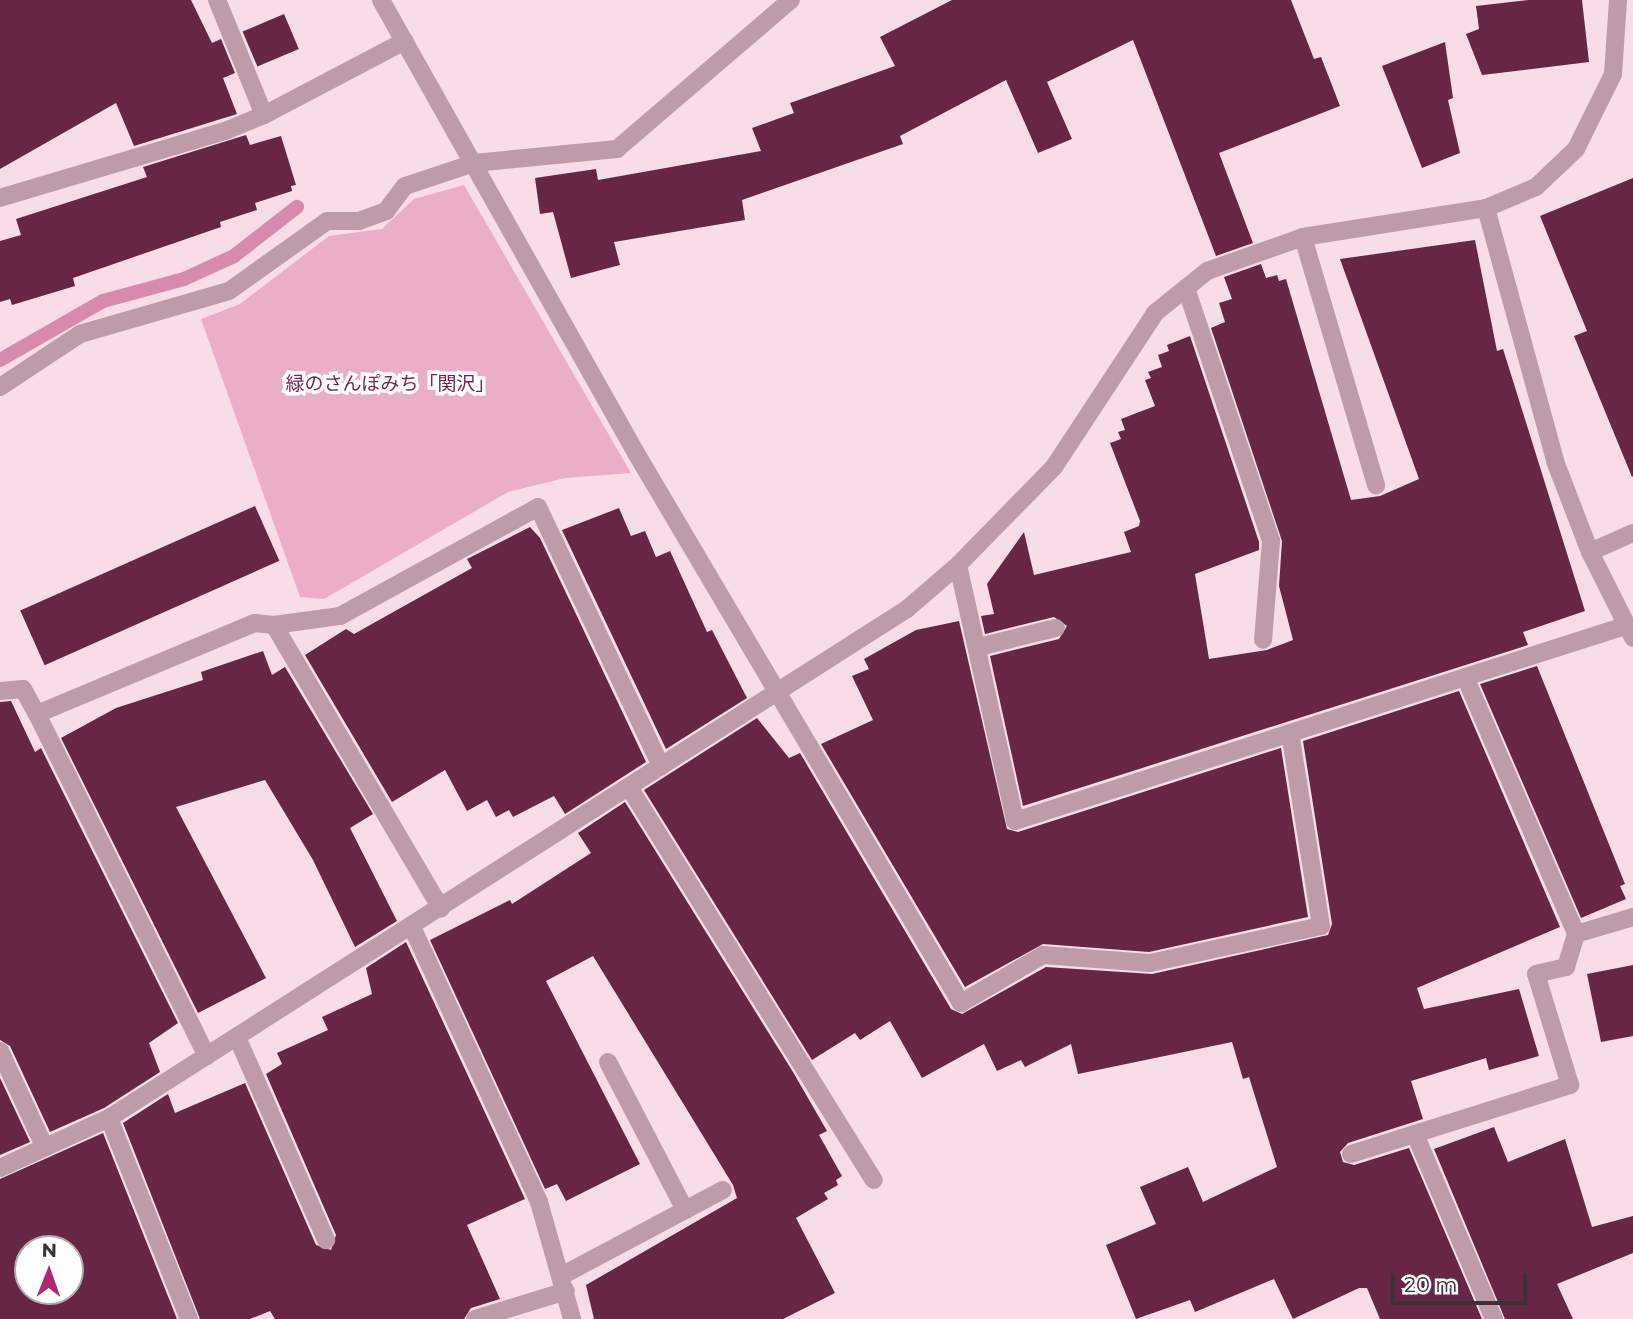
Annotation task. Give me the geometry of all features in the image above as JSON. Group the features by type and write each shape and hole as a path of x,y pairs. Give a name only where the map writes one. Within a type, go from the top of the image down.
{"street":[{"path":"217,0 264,115"},
{"path":"381,0 775,693 961,1003 1043,955 1150,963 1321,926 1290,733"},
{"path":"0,387 80,334 229,291 327,221 359,221 386,211 405,186 474,163 617,149 791,0"},
{"path":"0,1168 108,1118 412,927 907,609 958,565 1054,467 1155,313 1208,271 1303,237 1486,208 1536,187 1576,149 1613,74 1618,0"},
{"path":"0,198 225,131 264,115 405,41"},
{"path":"958,565 979,647 1015,821 1465,677 1629,632 1590,552 1555,461 1486,208"},
{"path":"1303,237 1377,485"},
{"path":"1186,288 1271,541 1263,639"},
{"path":"37,714 255,623 274,625 340,616 538,507 661,766"},
{"path":"1590,552 1633,533"},
{"path":"274,625 441,908"},
{"path":"979,647 1056,628"},
{"path":"1351,1154 1570,1085 1536,974 1566,967 1576,934 1465,677"},
{"path":"0,691 23,689 207,1056"},
{"path":"629,787 874,1180"},
{"path":"1576,934 1633,918"},
{"path":"412,927 539,1202 572,1319"},
{"path":"237,1037 326,1240"},
{"path":"0,1051 44,1146"},
{"path":"608,1062 685,1210"},
{"path":"108,1118 189,1319"},
{"path":"1415,1134 1494,1319"},
{"path":"475,1319 564,1283 723,1190"}],"green space":[{"name":"緑のさんぽみち「関沢」","path":"464,185 631,473 565,478 508,492 324,599 300,597 201,319 240,304 329,236 382,229 414,199"}],"building":[{"path":"0,0 191,0 212,43 221,39 235,73 223,78 237,114 134,146 116,103 0,169"},
{"path":"952,0 1291,0 1314,59 1321,57 1340,106 1219,153 1253,243 1216,256 1133,40 1047,82 1072,139 1038,153 1006,80 900,136 903,144 742,200 745,220 614,242 620,265 571,278 553,212 540,214 535,178 596,169 598,180 761,151 752,128 794,113 790,103 895,66 880,37"},
{"path":"1529,0 1582,0 1589,62 1482,75 1466,34 1479,29 1476,6"},
{"path":"284,14 299,49 257,67 243,32"},
{"path":"1445,42 1453,98 1448,100 1460,153 1422,168 1382,66"},
{"path":"246,135 250,145 281,136 296,185 291,186 292,191 255,203 257,210 220,222 221,227 73,278 75,286 12,305 10,299 0,302 0,241 21,235 16,219 147,177 143,167"},
{"path":"1633,178 1632,477 1574,336 1587,331 1540,216"},
{"path":"1475,240 1497,351 1503,349 1585,611 1523,632 1528,645 1023,806 990,656 1059,639 1067,626 1054,617 985,634 981,616 994,614 987,584 1024,532 1034,575 1131,552 1124,532 1139,526 1140,521 1110,443 1121,439 1118,432 1125,430 1121,419 1155,406 1145,380 1151,378 1148,372 1162,367 1158,355 1169,351 1167,345 1190,336 1259,542 1259,550 1195,574 1209,659 1267,650 1293,640 1279,586 1282,541 1211,328 1225,322 1219,303 1232,299 1224,277 1261,264 1266,278 1277,275 1279,281 1286,279 1351,500 1380,496 1419,479 1340,259"},
{"path":"255,506 279,561 45,665 20,611"},
{"path":"619,508 631,536 645,531 656,557 670,551 707,632 712,630 747,698 666,749 562,530"},
{"path":"530,527 540,538 646,762 565,814 554,796 513,817 509,810 496,817 487,800 467,811 445,770 392,802 305,655 346,629 354,634 472,568 467,559"},
{"path":"959,621 1007,829 1018,832 1281,748 1308,917 1149,952 1043,944 965,987 821,744 873,720 852,676 869,669 864,659 916,630"},
{"path":"263,651 272,675 285,667 373,814 350,828 397,921 355,947 313,860 265,780 176,807 266,978 198,1013 61,738 116,708 203,680 201,672"},
{"path":"1537,666 1625,884 1620,886 1626,899 1581,918 1480,684"},
{"path":"1459,691 1560,927 1417,988 1424,1009 1519,989 1539,1056 1489,1070 1486,1058 1411,1081 1423,1119 1348,1143 1340,1152 1343,1162 1354,1165 1409,1148 1482,1319 1380,1319 1367,1288 1359,1288 1293,1319 1274,1279 1195,1312 1190,1300 1136,1319 1106,1245 1156,1224 1140,1187 1188,1167 1203,1202 1277,1167 1249,1077 1243,1079 1232,1042 1078,1074 1071,1044 1025,1067 1021,1060 997,1071 984,1044 922,1078 890,1021 860,1040 855,1033 812,1060 644,790 757,718 789,758 800,753 951,1009 962,1014 1046,967 1152,974 1328,935 1332,924 1303,741"},
{"path":"11,701 35,752 41,748 178,1023 149,1043 160,1072 104,1108 50,1132 10,1046 0,1040 0,702"},
{"path":"625,802 793,1072 827,1131 819,1135 842,1176 836,1180 838,1185 824,1193 828,1199 796,1218 835,1293 783,1319 594,1319 586,1285 737,1198 733,1185 593,956 546,981 640,1164 566,1201 557,1184 545,1189 430,940 510,900 512,904 591,853 578,833"},
{"path":"406,942 525,1199 467,1225 500,1299 471,1308 464,1319 275,1319 270,1311 250,1319 200,1319 123,1123 168,1094 175,1113 245,1083 316,1245 331,1250 336,1235 266,1074 282,1064 277,1053 328,1030 322,1017 372,994 366,968"},
{"path":"1633,965 1633,1036 1601,1042 1587,974"},
{"path":"0,1078 30,1142 0,1155"},
{"path":"1494,1127 1508,1162 1565,1139 1592,1227 1633,1216 1633,1253 1557,1284 1573,1319 1505,1319 1434,1149"},
{"path":"103,1133 177,1319 0,1319 0,1179"}],"waterway":[{"path":"0,360 103,301 184,279 234,256 297,207"}]}
